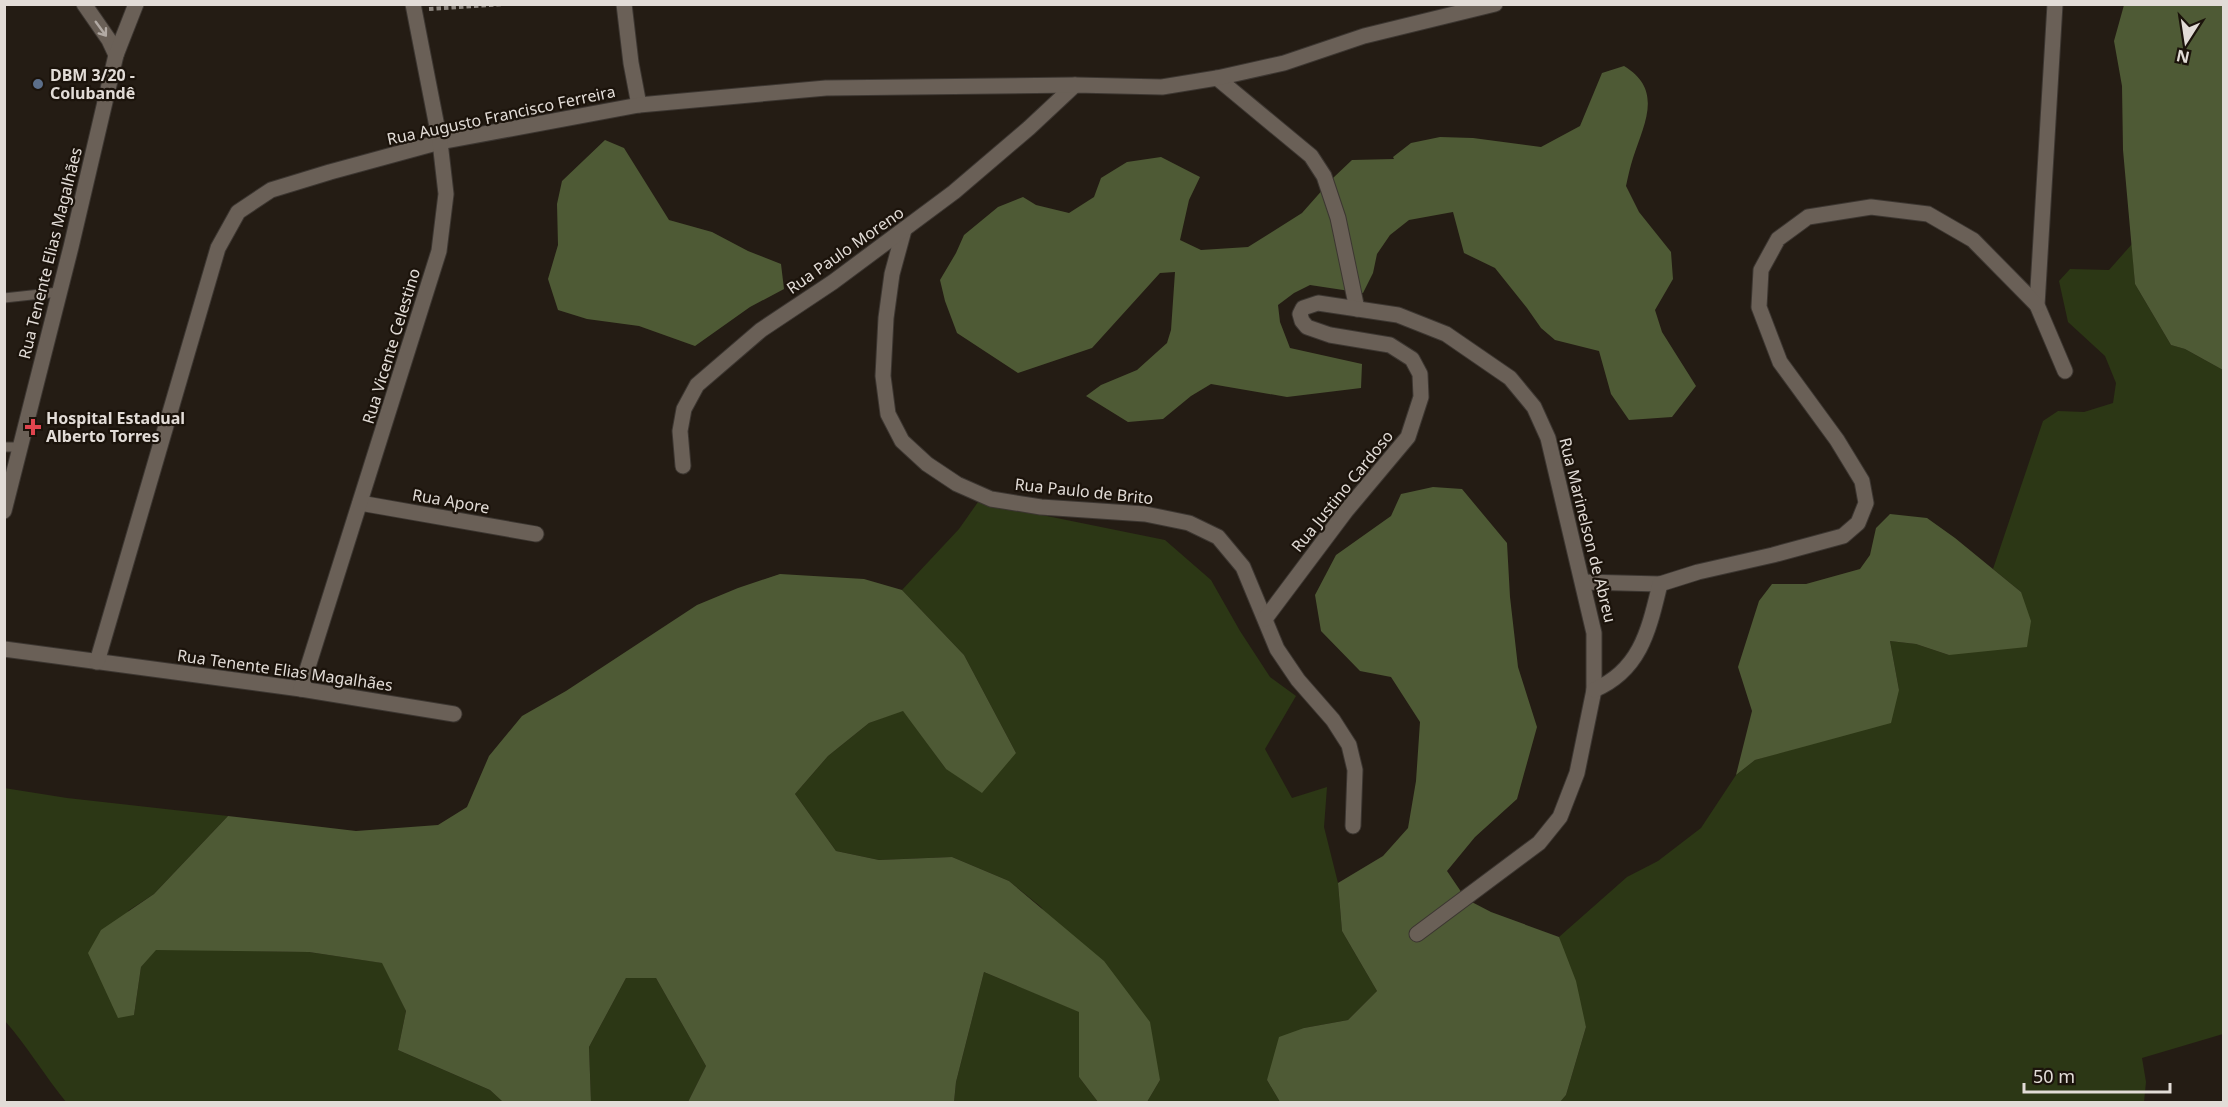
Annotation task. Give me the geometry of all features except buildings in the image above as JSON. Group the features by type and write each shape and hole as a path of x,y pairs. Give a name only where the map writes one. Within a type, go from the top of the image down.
{"street":[{"path":"84,4 109,40 116,55"},
{"name":"Rua Tenente Elias Magalhães","path":"4,511 116,55 136,4"},
{"path":"624,4 639,105"},
{"name":"Rua Augusto Francisco Ferreira","path":"97,662 218,248 238,212 271,190 440,142 639,105 826,88 1075,85 1162,87 1284,63 1364,36 1495,4"},
{"path":"2037,304 2055,4"},
{"name":"Rua Vicente Celestino","path":"301,689 439,251 446,194 440,142 414,7"},
{"path":"1217,78 1311,156 1324,176 1338,218 1357,309"},
{"name":"Rua Paulo Moreno","path":"683,466 680,431 684,409 697,385 761,330 904,230 954,192 1075,85"},
{"path":"1583,582 1660,584 1698,572 1843,536 1858,523 1866,503 1862,481 1837,440 1780,362 1760,307 1761,270 1778,239 1808,217 1871,207 1928,214 1973,240 2037,304 2065,371"},
{"name":"Rua Paulo de Brito","path":"904,230 892,274 886,318 883,376 888,414 902,441 927,464 957,484 991,499 1041,507 1144,514 1189,523 1218,537 1243,567 1265,619"},
{"name":"Rua Marinelson de Abreu","path":"1300,314 1303,308 1318,303 1398,315 1446,334 1510,378 1534,407 1548,438 1594,633 1594,690 1577,773 1560,817 1539,843 1417,934"},
{"name":"Rua Justino Cardoso","path":"1265,619 1346,511 1408,437 1421,397 1420,374 1412,359 1390,345 1330,335 1307,327 1300,314"},
{"name":"Rua Apore","path":"360,503 536,534"},
{"path":"1594,690 1607,685 1625,671 1641,647 1660,584"},
{"path":"1265,619 1277,649 1298,680 1333,720 1349,745 1355,770 1353,826"},
{"name":"Rua Tenente Elias Magalhães","path":"4,649 301,689 454,714"}],"lane":[{"path":"4,298 59,292"},
{"path":"4,447 21,447"}],"path":[{"path":"414,7 503,4"}],"green space":[{"path":"2124,5 2223,5 2223,370 2185,349 2171,345 2135,284 2123,150 2122,86 2114,41"},
{"path":"1624,66 1636,75 1644,86 1648,108 1626,186 1639,212 1671,252 1673,279 1655,310 1662,332 1696,386 1672,417 1629,420 1611,394 1599,351 1555,340 1541,328 1495,268 1464,253 1453,212 1409,220 1390,235 1377,254 1373,273 1363,293 1310,285 1278,305 1280,322 1290,348 1362,364 1361,388 1287,397 1211,384 1191,396 1163,419 1128,422 1086,396 1101,385 1137,370 1167,343 1171,330 1175,272 1160,273 1092,348 1018,373 957,333 945,301 940,280 964,235 998,207 1023,197 1036,205 1069,213 1094,197 1101,178 1127,162 1161,157 1200,177 1189,200 1180,240 1201,250 1248,247 1302,213 1352,160 1394,159 1393,157 1411,143 1440,137 1473,138 1541,147 1580,126 1602,73"},
{"path":"605,140 624,148 669,220 712,232 748,251 781,264 784,289 750,307 695,346 639,326 587,319 558,310 548,279 558,245 557,204 562,181"},
{"path":"2132,244 2135,284 2171,345 2185,349 2223,370 2223,1034 2142,1058 2146,1082 2144,1102 1560,1102 1566,1095 1586,1027 1559,937 1627,877 1658,861 1701,828 1736,775 1755,760 1835,737 1899,690 1890,641 1916,644 1949,655 2021,592 1993,569 2043,421 2058,411 2084,412 2113,403 2116,383 2105,356 2068,322 2059,281 2070,269 2109,270"},
{"path":"1433,487 1462,489 1507,543 1518,667 1537,727 1517,799 1475,837 1447,871 1466,899 1491,912 1559,937 1576,981 1586,1027 1566,1095 1560,1102 1280,1102 1267,1080 1279,1037 1304,1028 1348,1020 1377,991 1342,931 1338,883 1383,856 1408,828 1416,781 1420,722 1391,677 1360,671 1321,631 1315,595 1336,555 1391,516 1401,494"},
{"path":"978,502 1165,540 1211,580 1270,677 1296,696 1265,749 1292,798 1327,787 1324,827 1338,883 1342,931 1377,991 1348,1020 1304,1028 1267,1080 1280,1102 1147,1102 1160,1080 1041,907 1009,881 952,857 879,860 836,851 795,794 828,756 869,723 903,710 946,769 1016,753 964,655 902,590 959,529"},
{"path":"1890,514 1927,518 2021,592 2031,621 2027,647 1949,655 1916,644 1890,641 1899,690 1891,723 1755,760 1736,775 1752,711 1738,667 1759,601 1772,584 1806,584 1860,569 1870,555 1876,528"},
{"path":"780,574 864,579 902,590 964,655 1016,753 982,793 946,769 903,711 869,723 828,756 795,794 836,851 879,860 952,857 1009,881 1104,961 1150,1022 1160,1080 1147,1102 1098,1102 1079,1077 1079,1012 984,972 956,1082 954,1102 688,1102 706,1066 656,978 626,978 589,1047 591,1102 503,1102 490,1090 398,1050 406,1011 382,963 309,952 156,950 141,967 134,1015 118,1018 88,953 101,930 154,894 228,816 356,831 438,825 467,807 489,756 522,716 566,691 697,605"},
{"path":"4,788 67,798 228,816 154,894 128,911 134,1015 141,967 156,949 309,952 383,963 406,1011 398,1050 490,1090 503,1102 66,1102 5,1021"},
{"path":"984,972 1080,1012 1079,1077 1098,1102 954,1102 956,1082"},
{"path":"626,978 656,978 706,1066 688,1102 591,1102 589,1047"}],"place":[{"name":"DBM 3/20 - Colubandê","path":"38,84"},
{"name":"Hospital Estadual Alberto Torres","path":"33,427"}]}
